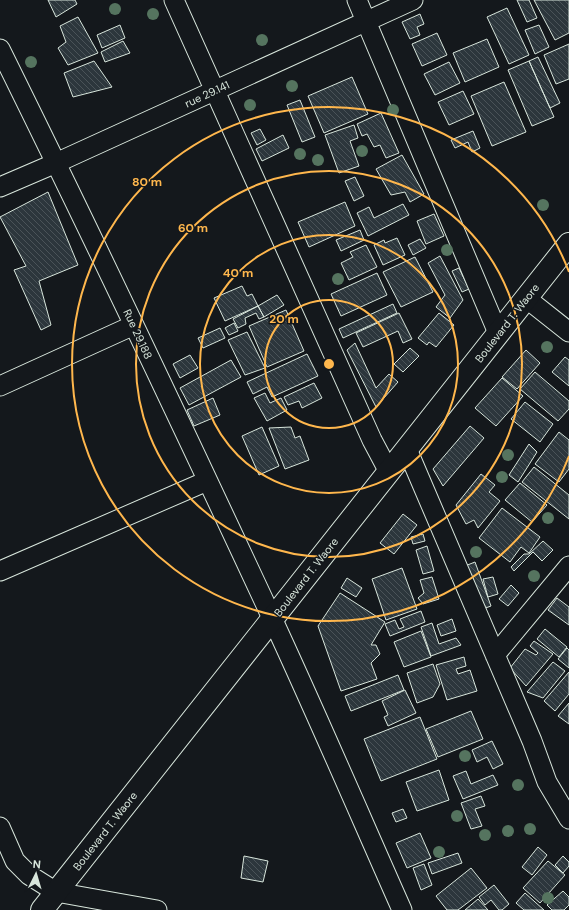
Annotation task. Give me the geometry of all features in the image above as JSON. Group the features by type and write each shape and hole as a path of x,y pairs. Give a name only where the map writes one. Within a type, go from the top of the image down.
{"street":[{"path":"174,0 372,440 389,472"},
{"path":"357,0 498,333"},
{"name":"rue 29.141","path":"0,187 56,163 413,0"},
{"name":"Rue 29.188","path":"0,49 134,325 272,620 402,910"},
{"name":"Boulevard T. Waore","path":"42,910 569,244"},
{"path":"526,298 569,332"},
{"path":"0,386 134,325"},
{"path":"407,449 532,742 547,782 569,819"},
{"path":"0,571 207,481"},
{"path":"495,655 569,566"},
{"path":"0,827 15,861 29,875 56,892 156,910"}],"building":[{"path":"48,0 75,0 77,4 56,17"},
{"path":"517,0 529,0 537,18 527,22"},
{"path":"534,0 569,0 569,33 555,40"},
{"path":"507,8 529,55 509,64 487,17"},
{"path":"420,14 424,24 417,27 420,35 410,39 402,22"},
{"path":"78,17 98,53 68,65 58,48 66,42 60,26"},
{"path":"120,25 125,38 102,48 97,35"},
{"path":"539,25 549,47 535,54 525,30"},
{"path":"437,33 447,55 422,66 412,44"},
{"path":"487,39 499,67 465,82 453,53"},
{"path":"123,41 130,53 105,62 101,52"},
{"path":"569,44 569,79 556,84 544,55"},
{"path":"538,57 560,103 550,108 529,61"},
{"path":"94,61 112,87 73,97 64,73"},
{"path":"529,61 554,117 532,126 508,70"},
{"path":"449,62 460,83 435,95 424,74"},
{"path":"352,77 368,114 324,133 308,96"},
{"path":"504,82 526,132 492,146 471,96"},
{"path":"463,91 474,114 449,125 438,102"},
{"path":"300,100 315,137 302,142 287,105"},
{"path":"381,113 399,153 386,158 380,145 374,147 367,134 362,136 357,124"},
{"path":"354,125 358,138 350,141 359,166 339,173 325,135"},
{"path":"260,129 266,140 257,145 251,133"},
{"path":"473,131 480,148 472,152 468,142 455,148 451,140"},
{"path":"283,135 289,148 262,161 256,149"},
{"path":"402,155 424,194 410,202 405,192 391,195 376,169"},
{"path":"355,177 364,196 354,201 345,181"},
{"path":"48,192 78,265 39,281 51,325 41,330 14,270 26,266 0,217"},
{"path":"345,202 355,226 309,247 298,222"},
{"path":"403,204 409,215 368,236 357,213 369,207 374,218"},
{"path":"434,214 444,236 426,244 417,221"},
{"path":"360,230 364,240 341,251 336,240"},
{"path":"397,238 405,255 383,265 374,245 384,240 385,243"},
{"path":"420,239 426,248 413,255 408,245"},
{"path":"366,245 377,267 349,280 341,263 353,257 350,252"},
{"path":"440,256 463,300 450,318 436,307 445,295 428,263"},
{"path":"415,257 433,292 401,307 383,272"},
{"path":"459,268 469,289 462,292 452,271"},
{"path":"377,273 387,295 341,316 331,294"},
{"path":"242,286 247,296 252,294 258,306 225,321 214,298"},
{"path":"277,295 284,305 264,317 258,306"},
{"path":"393,304 397,313 343,338 339,329"},
{"path":"258,306 264,317 259,319 256,313 245,318 246,324 238,328 233,319"},
{"path":"286,310 304,351 267,367 249,326"},
{"path":"399,313 412,339 403,343 398,331 363,347 356,333"},
{"path":"439,313 454,325 436,347 429,342 427,345 418,338"},
{"path":"234,323 238,331 229,335 225,328"},
{"path":"220,328 225,338 203,348 198,338"},
{"path":"247,332 265,368 245,375 228,340"},
{"path":"355,343 376,388 389,374 398,382 376,407 347,350"},
{"path":"410,348 419,356 403,372 394,364"},
{"path":"526,350 540,363 517,389 502,377"},
{"path":"307,354 318,376 272,397 267,387 253,394 247,382"},
{"path":"190,355 198,368 180,378 173,364"},
{"path":"565,357 569,360 569,386 552,372"},
{"path":"231,360 241,377 189,405 180,388"},
{"path":"535,372 569,401 569,409 558,421 520,389"},
{"path":"502,378 523,396 496,426 475,408"},
{"path":"314,383 322,398 302,408 299,401 288,405 284,397"},
{"path":"265,393 270,403 281,398 287,410 267,421 254,398"},
{"path":"213,398 220,415 194,426 187,410"},
{"path":"525,402 553,424 540,442 511,419"},
{"path":"470,426 484,438 443,486 433,469"},
{"path":"262,427 279,466 259,475 242,436"},
{"path":"291,427 295,438 300,436 309,460 285,469 269,428"},
{"path":"559,432 569,440 569,469 559,482 535,464"},
{"path":"529,444 537,452 518,482 509,475"},
{"path":"534,467 569,495 569,519 522,482"},
{"path":"481,474 495,485 489,492 500,501 478,528 474,520 466,524 456,505"},
{"path":"520,483 547,505 532,522 505,500"},
{"path":"502,508 540,537 529,553 521,547 510,562 479,538"},
{"path":"403,514 417,525 394,554 380,543"},
{"path":"423,534 425,541 413,544 411,537"},
{"path":"543,541 553,550 542,561 533,552 514,571 511,567 524,554 529,554"},
{"path":"427,546 434,571 423,574 416,550"},
{"path":"475,562 491,606 480,610 465,566"},
{"path":"402,568 417,609 386,620 372,579"},
{"path":"432,577 439,599 423,604 418,598 424,593 420,580"},
{"path":"493,577 498,594 488,597 483,579"},
{"path":"347,578 362,588 356,597 341,588"},
{"path":"511,585 519,593 508,606 499,599"},
{"path":"340,593 385,622 371,645 376,645 380,654 371,663 377,679 341,691 318,626"},
{"path":"557,598 569,607 569,625 548,610"},
{"path":"421,611 425,622 390,636 385,624 395,620 399,629 404,627 400,619"},
{"path":"452,619 456,631 441,636 437,625"},
{"path":"432,623 439,644 456,638 461,645 431,656 421,627"},
{"path":"545,629 567,647 559,657 537,639"},
{"path":"421,631 431,657 404,667 394,642"},
{"path":"534,641 553,654 526,686 510,668 525,649 536,655 538,653 530,646"},
{"path":"567,648 569,650 569,668 558,659"},
{"path":"464,657 466,666 456,669 458,674 470,670 477,691 447,700 436,665"},
{"path":"553,662 565,671 543,698 527,692"},
{"path":"433,664 440,684 433,697 417,703 407,673"},
{"path":"569,672 569,694 555,711 544,701"},
{"path":"398,675 404,690 351,711 345,696"},
{"path":"405,690 416,713 388,726 384,717 388,715 382,701"},
{"path":"569,703 569,724 558,716"},
{"path":"471,711 483,739 438,757 426,729"},
{"path":"420,717 437,759 381,781 364,739"},
{"path":"492,741 503,764 493,769 487,757 477,762 472,750"},
{"path":"439,770 449,800 417,811 406,782"},
{"path":"466,771 471,784 493,775 498,785 463,799 453,776"},
{"path":"481,796 485,806 475,809 482,826 471,829 461,803"},
{"path":"403,809 407,818 396,822 392,813"},
{"path":"420,833 431,858 407,868 396,843"},
{"path":"538,847 547,855 532,875 522,867"},
{"path":"458,853 462,863 432,874 428,863"},
{"path":"244,856 268,861 263,882 241,878"},
{"path":"563,856 569,862 569,866 563,873 555,865"},
{"path":"548,861 565,875 540,903 523,888"},
{"path":"424,864 432,885 421,890 413,868"},
{"path":"471,868 487,888 458,910 447,910 436,896"},
{"path":"494,885 509,904 502,910 499,910 491,900 485,905 479,897"},
{"path":"563,891 569,897 569,905 564,910 552,910 547,905"},
{"path":"525,893 544,910 524,910 516,903"},
{"path":"478,899 488,910 465,910"}]}
